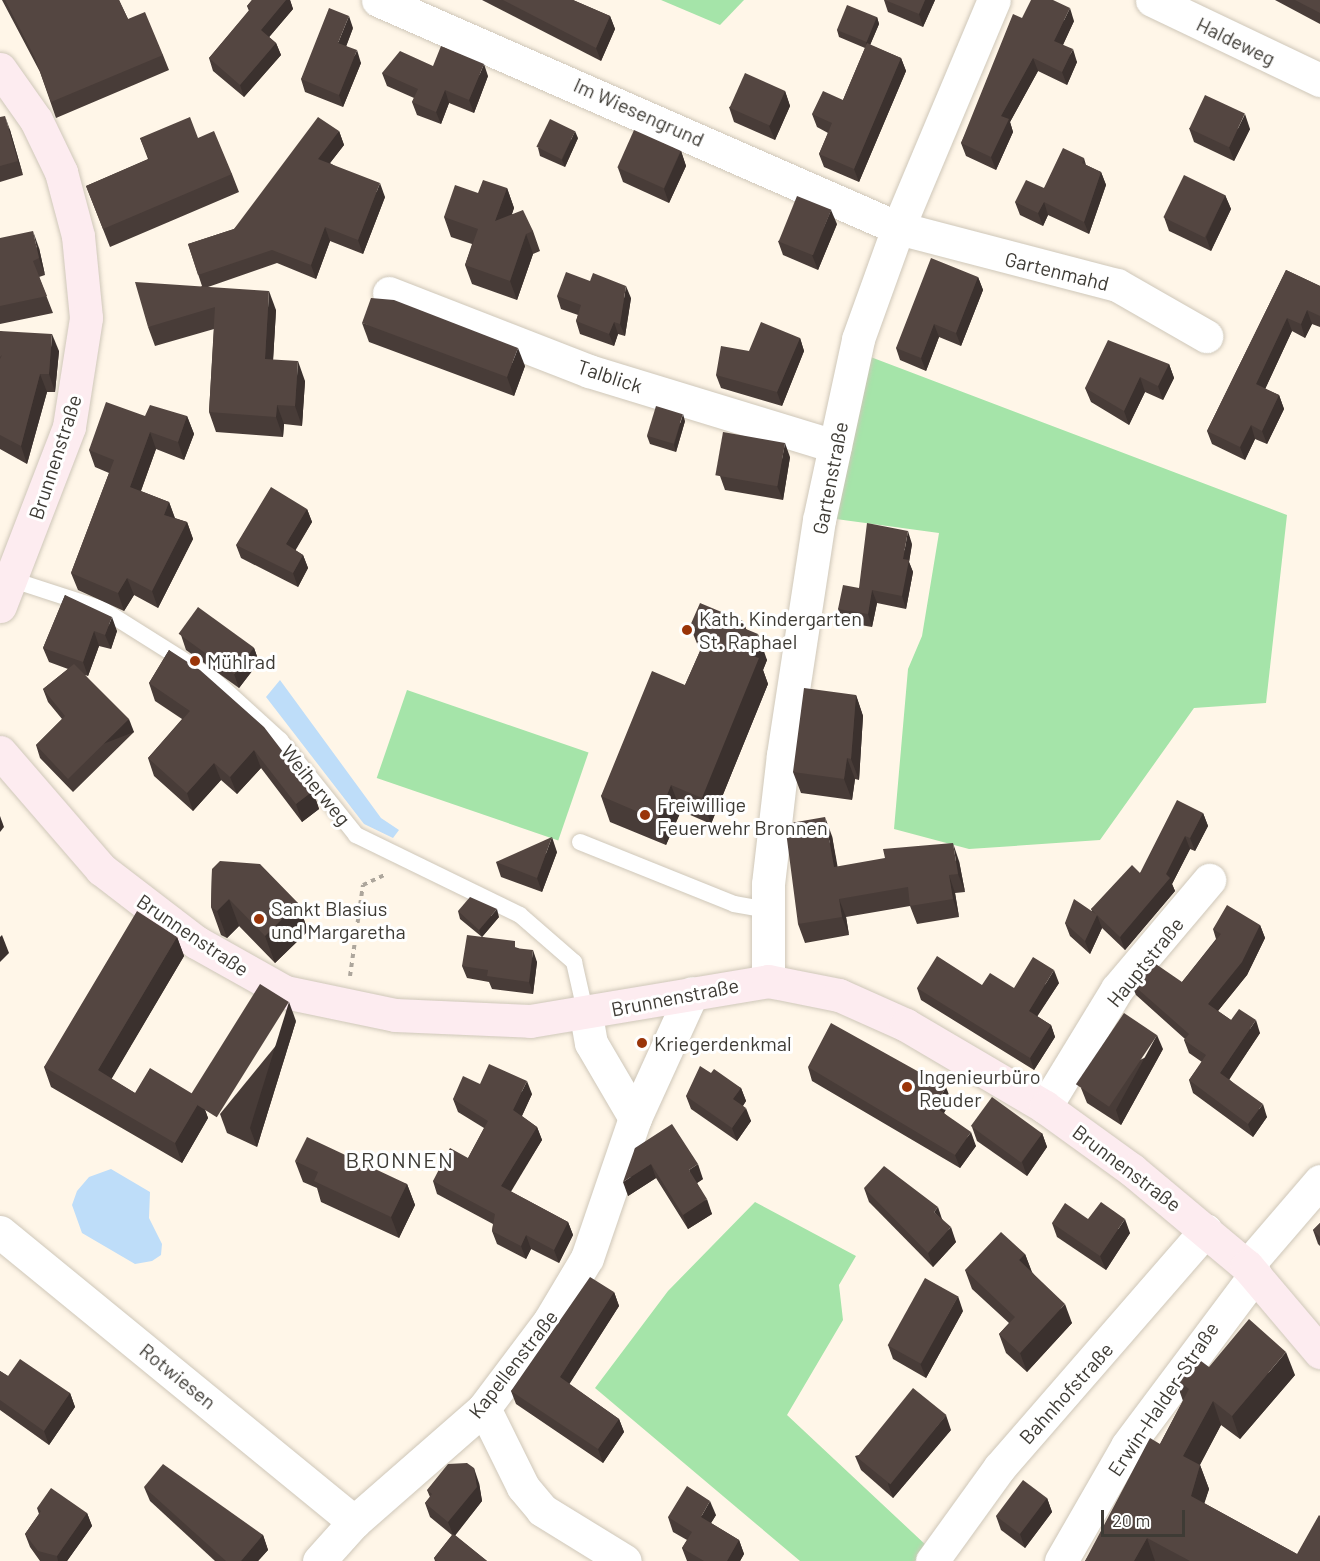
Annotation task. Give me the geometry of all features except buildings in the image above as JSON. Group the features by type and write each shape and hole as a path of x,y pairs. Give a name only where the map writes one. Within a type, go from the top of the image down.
{"street":[{"name":"Im Wiesengrund","path":"378,0 898,228"},
{"name":"Gartenstraße","path":"768,981 768,910 783,755 835,446 858,339 898,228 994,0"},
{"name":"Haldeweg","path":"1152,0 1320,80"},
{"name":"Brunnenstraße","path":"0,69 36,120 61,172 78,236 86,318 69,427 6,593"},
{"name":"Gartenmahd","path":"898,228 1117,285 1206,336"},
{"name":"Talblick","path":"389,293 589,371 835,446"},
{"name":"Brunnenstraße","path":"0,752 68,835 150,909 285,992 345,1006 465,1020 586,1015 692,993 768,981 839,995 906,1025 1045,1107 1206,1230 1251,1270 1320,1352"},
{"name":"Hauptstraße","path":"1045,1107 1117,989 1209,880"},
{"name":"Kapellenstraße","path":"319,1561 354,1522 483,1408 550,1320 587,1258 635,1118 692,993"},
{"path":"586,1015 591,1043 635,1118"},
{"name":"Erwin-Halder-Straße","path":"1061,1561 1127,1446 1251,1270 1320,1181"},
{"name":"Bahnhofstraße","path":"932,1561 999,1468 1206,1230"},
{"name":"Rotwiesen","path":"0,1232 354,1522"},
{"path":"483,1408 523,1487 542,1510 626,1561"}],"lane":[{"name":"Weiherweg","path":"6,593 102,609 213,679 280,740 356,835 409,856 520,915 574,962 586,1015"},
{"path":"580,842 734,904 768,910"}],"path":[{"path":"345,1006 363,885 393,872 409,856"}],"green space":[{"path":"661,0 744,0 720,25"},
{"path":"868,356 1287,515 1266,703 1194,708 1100,840 969,849 894,829 908,669 922,636 939,533 836,519"},
{"path":"407,690 589,753 558,840 377,778"},
{"path":"755,1202 856,1256 839,1285 843,1320 787,1415 928,1547 919,1561 800,1561 595,1388 668,1291"}],"water":[{"path":"280,680 381,818 399,830 393,838 364,824 266,697"},
{"path":"111,1169 150,1192 149,1218 162,1244 161,1255 152,1261 135,1264 82,1233 72,1205 77,1191 89,1177"}],"place":[{"name":"Kath. Kindergarten St. Raphael","path":"687,630"},
{"name":"Mühlrad","path":"195,661"},
{"name":"Freiwillige Feuerwehr Bronnen","path":"645,815"},
{"name":"Sankt Blasius und Margaretha","path":"259,919"},
{"name":"Kriegerdenkmal","path":"642,1043"},
{"name":"Ingenieurbüro Reuder","path":"907,1087"}],"district":[{"name":"BRONNEN","path":"400,1160"}]}
